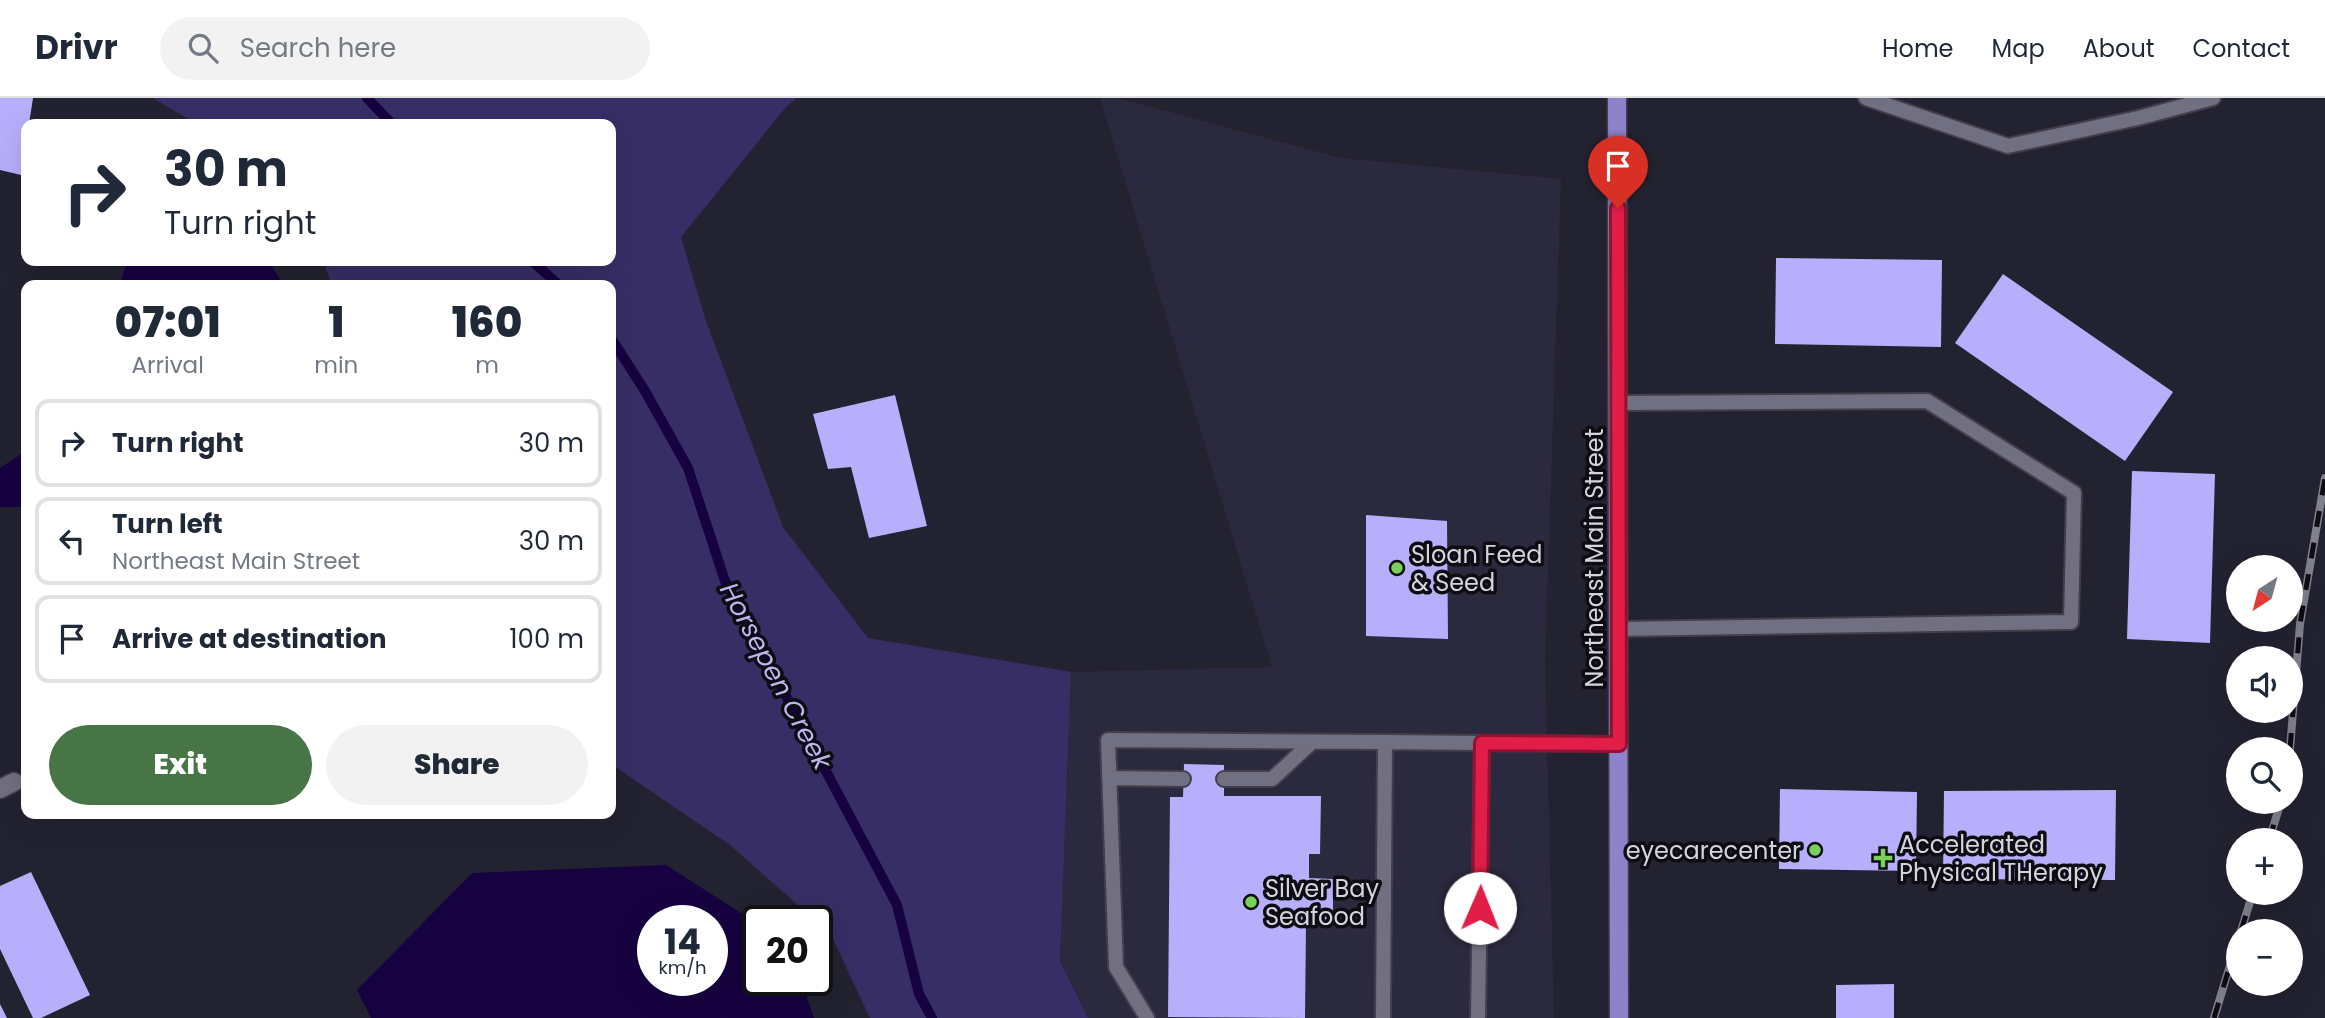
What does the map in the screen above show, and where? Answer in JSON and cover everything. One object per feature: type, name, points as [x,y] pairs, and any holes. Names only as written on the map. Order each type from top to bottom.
[{"type":"main road","name":"Northeast Main Street","points":[[1618,98],[1619,1018]]},
{"type":"lane","points":[[1866,98],[2008,146],[2138,118],[2213,98]]},
{"type":"lane","points":[[1618,403],[1927,401],[2074,494],[2071,622],[1619,629]]},
{"type":"lane","points":[[1147,1018],[1116,967],[1108,740],[1619,744]]},
{"type":"lane","points":[[1224,779],[1272,779],[1312,742]]},
{"type":"lane","points":[[1383,1018],[1385,742]]},
{"type":"lane","points":[[1478,1018],[1482,743]]},
{"type":"lane","points":[[1110,778],[1183,779]]},
{"type":"shaded area","points":[[153,98],[797,98],[786,107],[681,237],[705,318],[783,527],[868,638],[1071,672],[1060,961],[1088,1018],[870,1018],[833,939],[833,905],[798,905],[730,845],[616,767],[616,280],[330,280],[325,266],[616,266],[616,119],[188,119]]},
{"type":"shaded area","points":[[1100,98],[1118,98],[1341,158],[1561,179],[1545,660],[1554,1018],[1088,1018],[1060,961],[1071,672],[1272,667]]},
{"type":"shaded area","points":[[126,266],[271,266],[281,280],[121,280]]},
{"type":"shaded area","points":[[21,454],[21,507],[0,507],[0,468]]},
{"type":"shaded area","points":[[666,865],[742,914],[742,996],[806,996],[814,1018],[371,1018],[357,990],[472,873]]},
{"type":"building","points":[[0,98],[33,98],[30,119],[21,119],[21,175],[0,170]]},
{"type":"building","points":[[1776,258],[1942,260],[1941,347],[1775,344]]},
{"type":"building","points":[[2003,274],[2173,392],[2125,461],[1955,343]]},
{"type":"building","points":[[895,395],[927,526],[869,538],[851,467],[828,469],[813,414]]},
{"type":"building","points":[[2132,471],[2215,474],[2210,643],[2127,639]]},
{"type":"building","points":[[1366,515],[1447,521],[1448,639],[1366,636]]},
{"type":"building","name":"Silver Bay Seafood","points":[[1184,764],[1224,765],[1224,796],[1321,796],[1320,854],[1309,854],[1309,878],[1333,879],[1333,925],[1306,925],[1305,1018],[1168,1017],[1170,797],[1183,797]]},
{"type":"building","points":[[1780,789],[1917,792],[1916,871],[1779,869]]},
{"type":"building","points":[[2116,790],[2115,880],[1943,879],[1944,791]]},
{"type":"building","points":[[31,872],[90,995],[41,1018],[33,1018],[0,949],[0,886]]},
{"type":"building","points":[[1894,984],[1894,1018],[1836,1018],[1836,985]]},
{"type":"building","points":[[0,1004],[7,1018],[0,1018]]},
{"type":"waterway","name":"Horsepen Creek","points":[[367,98],[387,119]]},
{"type":"waterway","name":"Horsepen Creek","points":[[538,266],[553,280]]},
{"type":"waterway","name":"Horsepen Creek","points":[[616,346],[688,468],[725,581],[897,905],[919,994],[932,1018]]},
{"type":"railway","points":[[2291,737],[2300,624],[2325,478]]},
{"type":"railway","points":[[2273,828],[2277,814]]},
{"type":"railway","points":[[2245,919],[2249,905]]},
{"type":"railway","points":[[2214,1018],[2226,978]]},
{"type":"place","name":"Sloan Feed & Seed","points":[[1397,568]]},
{"type":"place","name":"eyecarecenter","points":[[1815,850]]},
{"type":"place","name":"Accelerated Physical THerapy","points":[[1883,858]]},
{"type":"place","name":"Silver Bay Seafood","points":[[1251,902]]},
{"type":"route","points":[[1480,908],[1482,743],[1619,744],[1618,208]]}]
